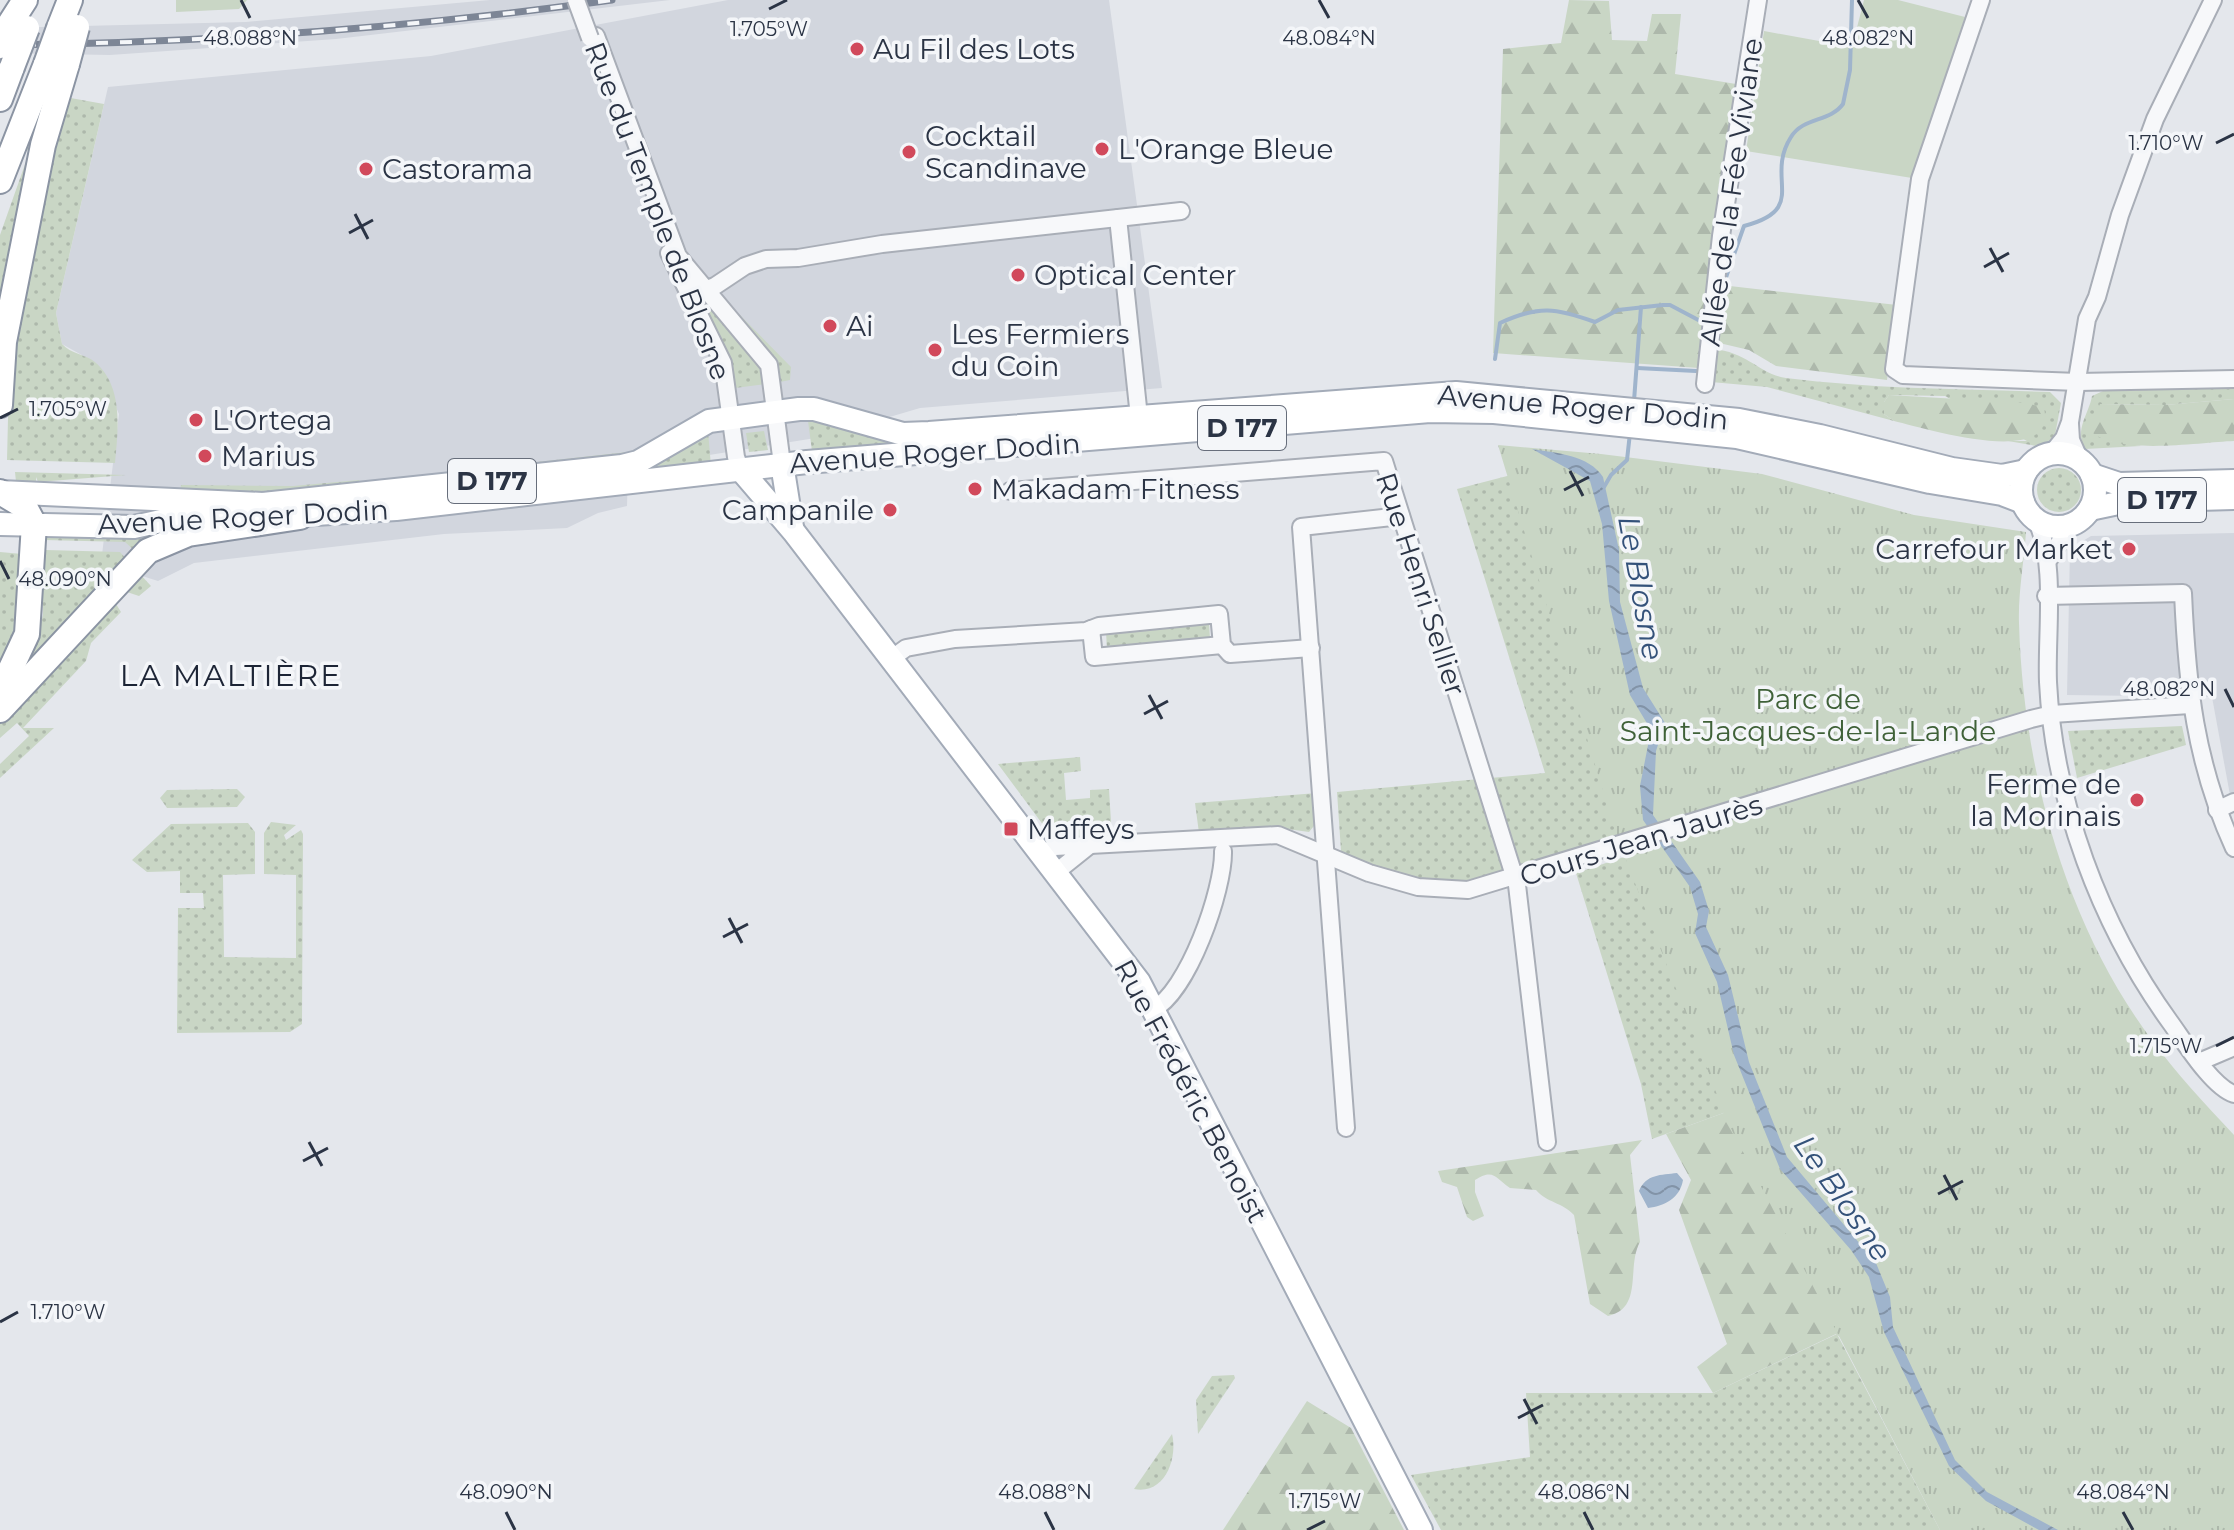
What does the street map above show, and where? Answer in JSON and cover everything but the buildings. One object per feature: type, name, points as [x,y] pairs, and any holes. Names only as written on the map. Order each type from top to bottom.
[{"type":"highway","points":[[0,99],[25,0]]},
{"type":"highway","points":[[12,42],[38,0]]},
{"type":"highway","points":[[68,28],[70,0]]},
{"type":"highway","points":[[0,181],[56,64],[68,28],[86,0]]},
{"type":"highway","points":[[0,405],[7,327],[56,64]]},
{"type":"highway","points":[[0,492],[16,499],[31,517],[27,634],[0,692]]},
{"type":"highway","points":[[0,710],[148,551],[188,534],[300,517]]},
{"type":"main road","name":"Avenue Roger Dodin","points":[[0,492],[263,504],[622,466],[638,462],[709,421],[731,416],[814,409],[903,434],[1428,393],[1681,422],[1782,427],[1952,469],[2002,476],[2026,471]]},
{"type":"main road","name":"Avenue Roger Dodin","points":[[31,517],[134,527],[197,513],[300,517],[782,464],[1172,435],[1389,413],[1565,410]]},
{"type":"main road","name":"Avenue Roger Dodin","points":[[1681,422],[1782,444],[1907,477],[2002,494],[2023,502]]},
{"type":"main road","points":[[2051,454],[2066,454],[2086,467],[2095,495],[2090,509],[2069,526],[2052,527],[2036,520],[2023,502],[2021,486],[2026,471],[2037,460],[2051,454]]},
{"type":"main road","name":"Rue Frédéric Benoist","points":[[782,464],[786,505],[794,532]]},
{"type":"main road","name":"D 177","points":[[2086,467],[2128,485],[2234,481]]},
{"type":"main road","name":"Rue Frédéric Benoist","points":[[741,470],[794,532],[1125,962],[1421,1530]]},
{"type":"main road","points":[[0,510],[31,517],[108,513],[135,497]]},
{"type":"main road","name":"D 177","points":[[2090,509],[2128,501],[2234,498]]},
{"type":"main road","name":"D 177","points":[[0,524],[31,517]]},
{"type":"street","name":"Rue du Temple de Blosne","points":[[579,0],[678,256],[708,288],[769,365],[782,464]]},
{"type":"street","name":"Allée de la Fée Viviane","points":[[1705,384],[1721,236],[1758,0]]},
{"type":"street","points":[[1981,0],[1916,199],[1893,364],[1903,375],[2078,382],[2234,379]]},
{"type":"street","points":[[2051,454],[2064,438],[2070,422],[2087,319],[2097,297],[2120,215],[2155,119],[2213,0]]},
{"type":"street","name":"Rue du Temple de Blosne","points":[[593,37],[687,296],[723,363],[736,457],[741,470]]},
{"type":"street","name":"Rue du Temple de Blosne","points":[[708,288],[745,266],[766,259],[798,258],[882,244],[1181,211]]},
{"type":"street","points":[[1118,218],[1139,417]]},
{"type":"street","points":[[687,296],[708,288]]},
{"type":"street","points":[[2070,422],[2071,440],[2086,467]]},
{"type":"street","name":"Rue Henri Sellier","points":[[1010,491],[1384,461],[1516,878],[1547,1142]]},
{"type":"street","points":[[1346,1128],[1301,527],[1401,516]]},
{"type":"street","points":[[2036,520],[2050,558]]},
{"type":"street","points":[[2069,526],[2050,558],[2046,596],[2054,741],[2067,800],[2102,901],[2146,986],[2199,1062],[2234,1094]]},
{"type":"street","points":[[2046,596],[2183,593],[2190,705],[2217,810],[2234,848]]},
{"type":"street","points":[[891,659],[906,648],[955,639],[1091,629],[1219,614],[1222,645],[1230,654],[1311,648]]},
{"type":"street","points":[[1091,629],[1094,657],[1222,645]]},
{"type":"street","name":"Cours Jean Jaurès","points":[[1041,854],[1055,847],[1278,835],[1369,873],[1418,887],[1468,890],[2052,714],[2190,705]]},
{"type":"street","points":[[2217,810],[2234,802]]},
{"type":"street","points":[[1055,873],[1090,845]]},
{"type":"street","points":[[1152,1010],[1176,990],[1221,886],[1223,851]]},
{"type":"street","points":[[2199,1062],[2234,1047]]},
{"type":"shaded area","points":[[490,0],[670,0],[336,39],[110,55],[0,53],[0,28],[246,22]]},
{"type":"shaded area","points":[[728,0],[1109,0],[1162,388],[920,408],[822,437],[628,468],[627,506],[598,513],[567,528],[444,534],[194,563],[158,581],[101,563],[119,414],[96,363],[62,344],[56,313],[108,87],[431,56]]},
{"type":"shaded area","points":[[2234,533],[2234,793],[2230,795],[2212,697],[2067,695],[2070,549],[2091,536]]},
{"type":"green space","points":[[176,0],[247,0],[239,9],[176,12]]},
{"type":"green space","points":[[1569,0],[1609,1],[1612,40],[1647,41],[1652,14],[1681,14],[1675,74],[1736,84],[1699,368],[1493,353],[1503,49],[1561,43]]},
{"type":"green space","points":[[1864,0],[1898,0],[1965,17],[1912,178],[1746,151],[1764,31],[1852,47]]},
{"type":"green space","points":[[56,67],[0,335],[0,235],[29,153],[26,148]]},
{"type":"green space","points":[[65,97],[104,104],[56,313],[62,344],[95,362],[111,384],[117,410],[115,463],[7,460],[9,377]]},
{"type":"green space","points":[[1721,285],[1897,305],[1887,380],[1776,366],[1749,350],[1715,342]]},
{"type":"green space","points":[[707,298],[763,367],[766,384],[735,388],[730,364],[700,303]]},
{"type":"green space","points":[[739,314],[791,367],[790,380],[780,382],[773,357],[738,317]]},
{"type":"green space","points":[[1713,349],[1735,354],[1786,378],[1885,386],[2050,392],[2061,403],[2055,435],[2042,447],[2008,441],[2027,441],[1945,396],[1889,395],[1884,402],[1884,414],[1894,421],[1767,387],[1711,382]]},
{"type":"green space","points":[[2114,386],[2120,391],[2230,386],[2234,388],[2234,399],[2165,405],[2100,404],[2110,441],[2141,446],[2085,449],[2081,435],[2092,396]]},
{"type":"green space","points":[[1889,395],[2027,403],[2044,408],[2043,427],[2031,437],[2011,441],[1958,436],[1894,421],[1884,414],[1884,402]]},
{"type":"green space","points":[[2234,399],[2234,441],[2136,445],[2100,438],[2089,429],[2100,404],[2165,405]]},
{"type":"green space","points":[[808,421],[820,421],[911,447],[869,445],[812,451]]},
{"type":"green space","points":[[708,431],[711,466],[638,471]]},
{"type":"green space","points":[[764,431],[768,450],[749,452],[746,433]]},
{"type":"green space","name":"Parc de Saint-Jacques-de-la-Lande","points":[[1498,445],[1762,474],[1914,515],[2026,532],[2019,623],[2022,677],[2029,732],[2054,841],[2094,944],[2121,993],[2151,1039],[2234,1135],[2234,1530],[1940,1530],[1728,1123],[1616,834]]},
{"type":"green space","points":[[627,452],[626,456],[394,486],[392,478]]},
{"type":"green space","points":[[2059,468],[2074,475],[2081,490],[2074,505],[2059,512],[2044,505],[2037,490],[2044,475]]},
{"type":"green space","points":[[15,472],[126,475],[38,482],[36,477],[36,482],[16,482]]},
{"type":"green space","points":[[1511,475],[1626,845],[1468,890],[1369,873],[1341,851],[1337,792],[1545,773],[1457,489]]},
{"type":"green space","points":[[359,480],[361,489],[308,493],[180,493],[181,485],[293,486]]},
{"type":"green space","points":[[195,519],[136,552],[125,542],[44,540],[51,533]]},
{"type":"green space","points":[[46,550],[120,552],[129,562],[29,663],[43,615],[42,556]]},
{"type":"green space","points":[[0,552],[22,554],[24,623],[0,677]]},
{"type":"green space","points":[[139,573],[151,586],[139,596],[127,592],[116,604],[121,612],[91,643],[86,661],[23,728],[54,728],[0,778],[0,764],[29,736],[17,723],[0,738],[0,724]]},
{"type":"green space","points":[[1209,623],[1210,639],[1107,649],[1106,632]]},
{"type":"green space","points":[[2182,726],[2186,745],[2077,778],[2068,731]]},
{"type":"green space","points":[[1080,757],[1081,771],[1064,773],[1066,800],[1090,798],[1090,790],[1109,789],[1112,838],[1055,841],[998,764]]},
{"type":"green space","points":[[237,789],[245,797],[237,807],[167,808],[160,798],[167,790]]},
{"type":"green space","points":[[1317,793],[1318,821],[1309,832],[1273,827],[1199,833],[1195,803]]},
{"type":"green space","points":[[271,822],[296,825],[284,835],[286,840],[301,830],[303,834],[302,1024],[290,1032],[177,1033],[178,908],[204,908],[203,893],[180,893],[180,871],[147,872],[132,860],[171,824],[248,823],[255,832],[255,874],[223,875],[224,957],[296,958],[296,875],[264,874],[264,833]]},
{"type":"green space","points":[[1630,855],[1729,1111],[1652,1139],[1641,1084],[1576,873]]},
{"type":"green space","points":[[1729,1111],[1854,1347],[1836,1334],[1713,1393],[1697,1367],[1727,1344],[1679,1210],[1691,1180],[1666,1134]]},
{"type":"green space","points":[[1642,1140],[1630,1155],[1640,1242],[1630,1296],[1619,1312],[1608,1316],[1590,1304],[1574,1215],[1565,1207],[1536,1190],[1510,1188],[1494,1176],[1486,1175],[1475,1180],[1475,1192],[1484,1216],[1473,1221],[1467,1217],[1457,1187],[1442,1182],[1438,1171]]},
{"type":"green space","points":[[1837,1334],[1940,1530],[1441,1530],[1411,1475],[1530,1457],[1526,1393],[1713,1393]]},
{"type":"green space","points":[[1234,1375],[1235,1378],[1198,1434],[1196,1400],[1212,1376]]},
{"type":"green space","points":[[1307,1401],[1351,1428],[1404,1530],[1223,1530]]},
{"type":"green space","points":[[1172,1434],[1173,1454],[1167,1473],[1154,1486],[1134,1489]]},
{"type":"water","points":[[1532,449],[1581,460],[1603,477],[1619,550],[1620,602],[1643,688],[1665,723],[1656,751],[1653,815],[1700,882],[1709,911],[1706,927],[1728,975],[1749,1062],[1787,1157],[1876,1263],[1890,1297],[1893,1327],[1955,1460],[1987,1492],[2058,1530],[2039,1530],[1986,1501],[1949,1466],[1884,1332],[1869,1277],[1851,1250],[1780,1169],[1734,1055],[1717,982],[1695,933],[1698,914],[1690,887],[1643,820],[1640,786],[1651,730],[1630,695],[1609,601],[1602,524],[1590,481]]},
{"type":"water","points":[[1677,1173],[1683,1180],[1679,1192],[1666,1203],[1648,1208],[1639,1191],[1642,1185],[1655,1176]]},
{"type":"waterway","name":"Le Blosne","points":[[1720,323],[1724,283],[1744,226],[1764,219],[1775,211],[1781,201],[1784,152],[1791,137],[1802,126],[1831,114],[1843,104],[1850,70],[1852,0]]},
{"type":"waterway","name":"Le Blosne","points":[[1495,359],[1500,323],[1537,311],[1558,311],[1595,322],[1618,310],[1670,305],[1704,323]]},
{"type":"waterway","name":"Le Blosne","points":[[1634,401],[1641,307]]},
{"type":"waterway","name":"Le Blosne","points":[[1637,368],[1696,371]]},
{"type":"waterway","name":"Le Blosne","points":[[1604,487],[1611,475],[1627,460],[1630,433]]},
{"type":"railway","points":[[0,45],[154,41],[307,32],[460,19],[612,0]]},
{"type":"place","name":"Au Fil des Lots","points":[[857,49]]},
{"type":"place","name":"L'Orange Bleue","points":[[1102,149]]},
{"type":"place","name":"Cocktail Scandinave","points":[[909,152]]},
{"type":"place","name":"Castorama","points":[[366,169]]},
{"type":"place","name":"Optical Center","points":[[1018,275]]},
{"type":"place","name":"Ai","points":[[830,326]]},
{"type":"place","name":"Les Fermiers du Coin","points":[[935,350]]},
{"type":"place","name":"L'Ortega","points":[[196,420]]},
{"type":"place","name":"Marius","points":[[205,456]]},
{"type":"place","name":"Makadam Fitness","points":[[975,489]]},
{"type":"place","name":"Campanile","points":[[890,510]]},
{"type":"place","name":"Carrefour Market","points":[[2129,549]]},
{"type":"place","name":"Ferme de la Morinais","points":[[2137,800]]},
{"type":"place","name":"Maffeys","points":[[1011,829]]},
{"type":"district","name":"LA MALTIÈRE","points":[[231,675]]}]
